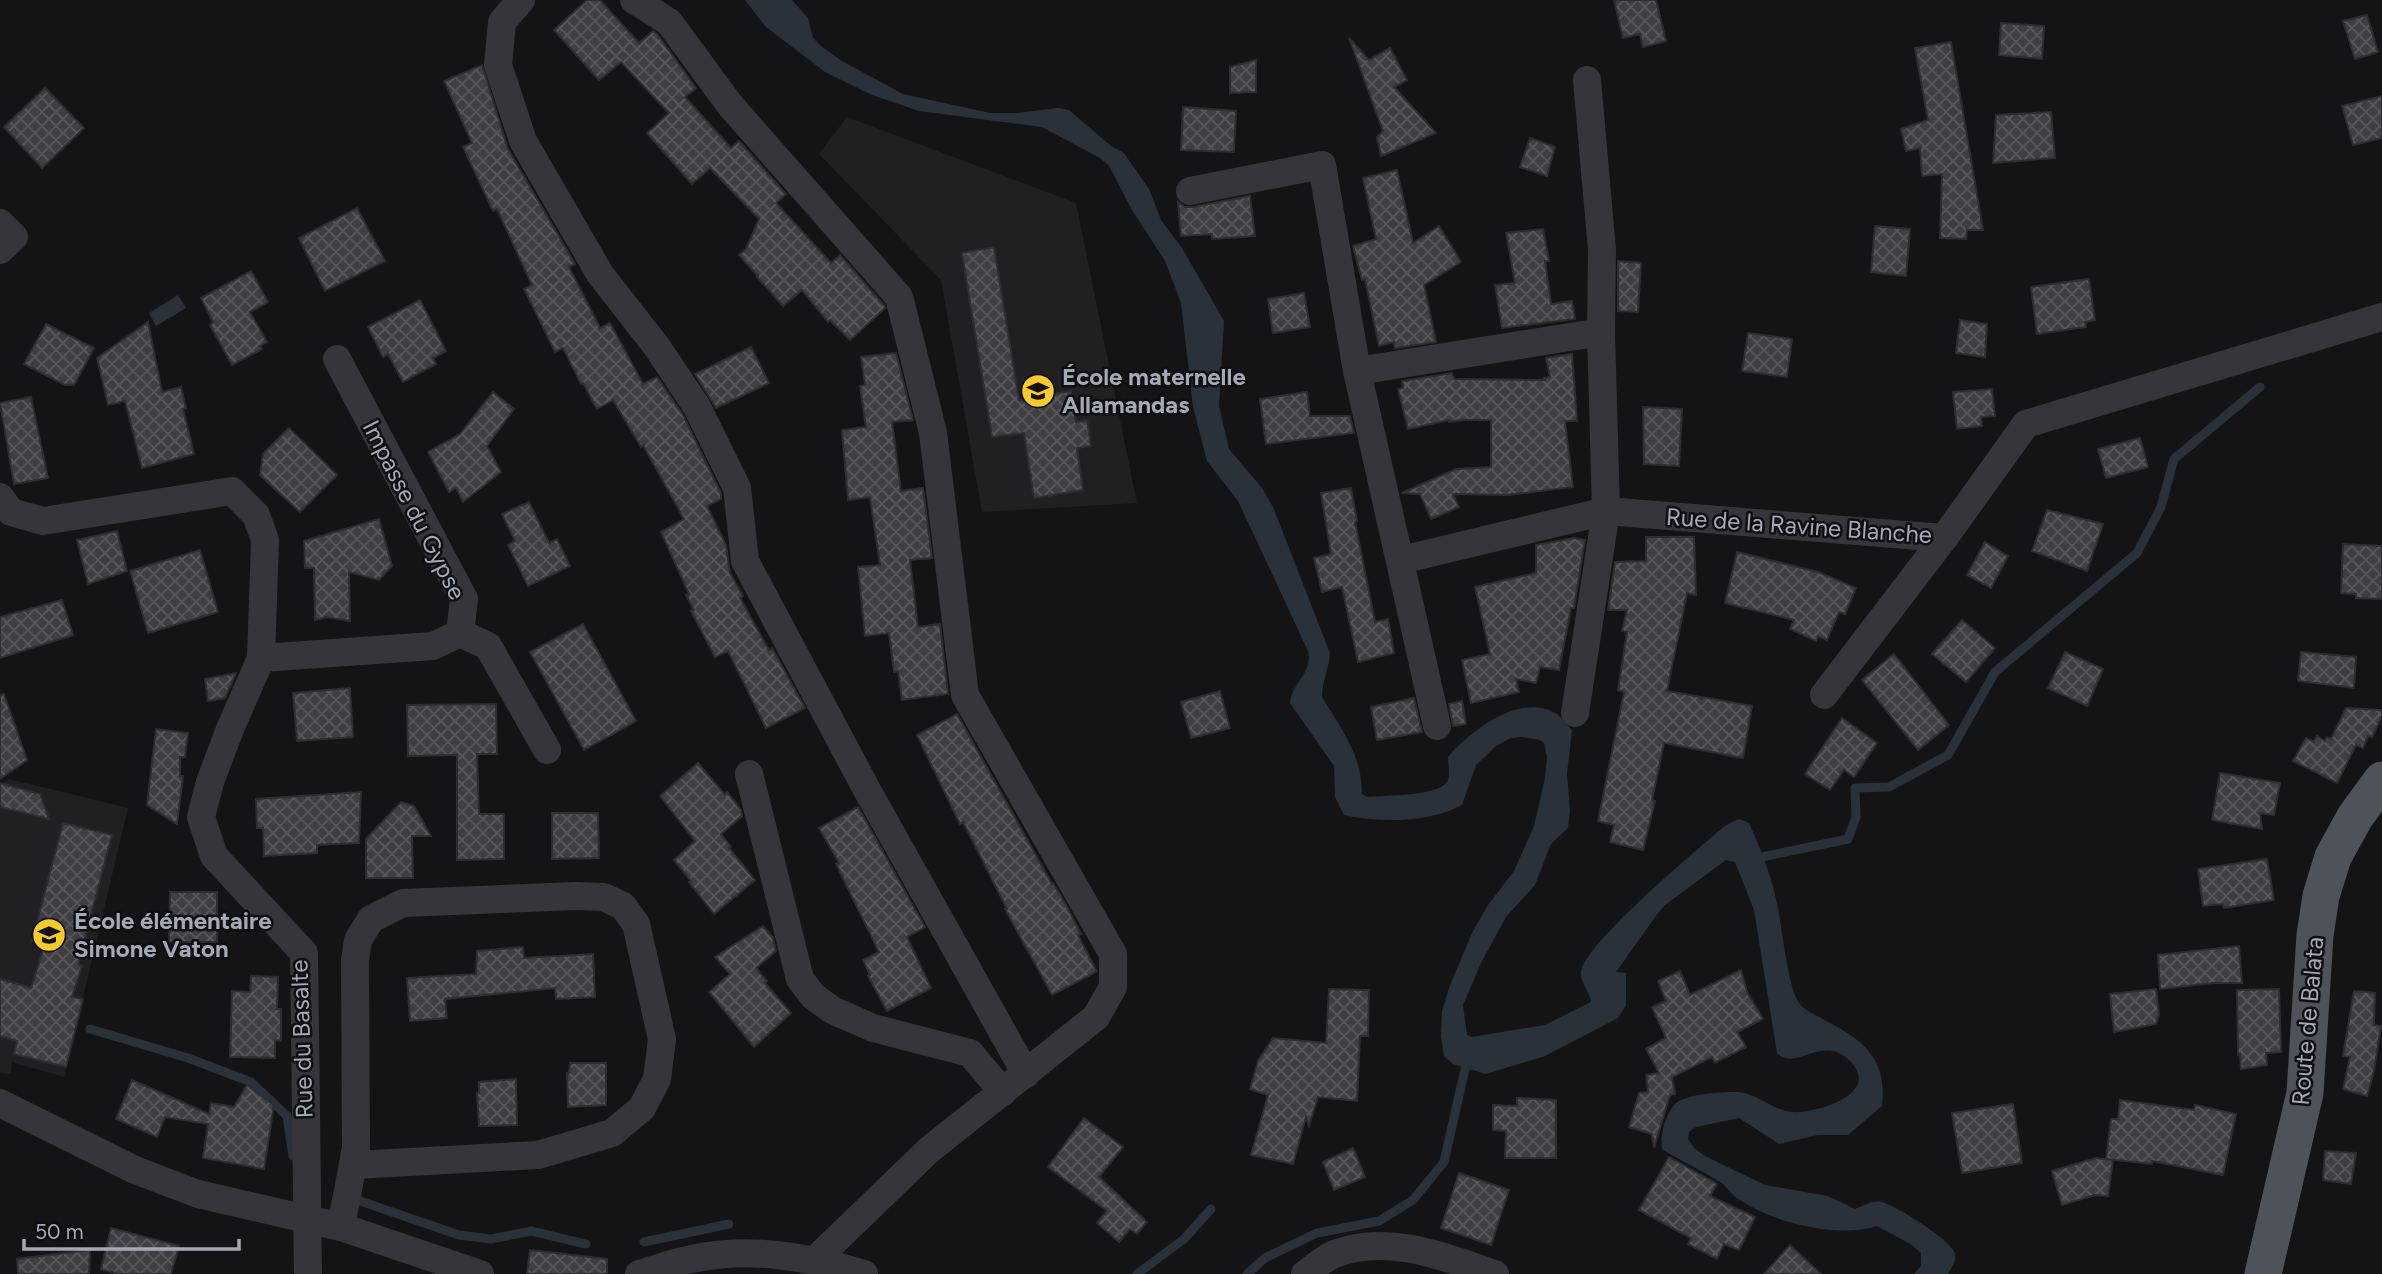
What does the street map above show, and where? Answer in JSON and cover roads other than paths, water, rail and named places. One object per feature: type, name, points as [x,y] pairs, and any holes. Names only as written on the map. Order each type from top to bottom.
[{"type":"main road","name":"Route de Balata","points":[[2263,1274],[2305,1093],[2315,936],[2321,896],[2333,857],[2354,817],[2382,780]]},
{"type":"street","points":[[521,0],[502,22],[498,65],[523,141],[600,274],[657,346],[697,407],[737,488],[745,561],[867,790],[1026,1073]]},
{"type":"street","points":[[634,0],[669,22],[730,105],[899,297],[933,433],[965,695],[1113,954],[1113,987],[1096,1017],[929,1150],[816,1259]]},
{"type":"street","points":[[1576,713],[1606,511],[1601,332],[1602,250],[1587,79]]},
{"type":"street","points":[[1190,191],[1322,166],[1357,371],[1437,726]]},
{"type":"street","points":[[0,223],[14,237],[0,250]]},
{"type":"street","name":"Rue de la Ravine Blanche","points":[[1401,559],[1606,511],[1944,538],[2026,424],[2382,317]]},
{"type":"street","points":[[1357,371],[1601,332]]},
{"type":"street","name":"Impasse du Gypse","points":[[261,658],[433,646],[460,633],[464,599],[337,359]]},
{"type":"street","name":"Rue du Basalte","points":[[0,497],[10,512],[43,521],[232,491],[256,515],[265,540],[261,658],[230,729],[201,817],[214,856],[303,953],[305,1217],[308,1274]]},
{"type":"street","points":[[1824,695],[1944,538]]},
{"type":"street","points":[[460,633],[488,646],[547,750]]},
{"type":"street","points":[[749,775],[800,979],[813,996],[832,1010],[873,1028],[970,1053],[1003,1092]]},
{"type":"street","points":[[341,1227],[355,1165],[355,961],[358,940],[371,919],[403,902],[576,896],[604,897],[623,906],[636,923],[662,1039],[657,1079],[642,1108],[612,1133],[538,1155],[355,1165]]},
{"type":"street","points":[[0,1103],[135,1170],[198,1194],[341,1227],[480,1274]]},
{"type":"street","points":[[1305,1274],[1334,1254],[1363,1246],[1390,1246],[1434,1254],[1495,1274]]},
{"type":"street","points":[[1390,1246],[1411,1274]]},
{"type":"street","points":[[639,1274],[693,1258],[755,1252],[816,1259],[864,1274]]},
{"type":"waterway","points":[[1758,868],[1762,857],[1848,839],[1856,817],[1855,788],[1889,787],[1948,755],[1995,672],[2137,553],[2161,507],[2174,459],[2260,387]]},
{"type":"waterway","points":[[90,1029],[188,1058],[251,1082],[287,1116],[293,1156]]},
{"type":"waterway","points":[[1247,1274],[1265,1258],[1317,1233],[1379,1221],[1413,1200],[1444,1162],[1465,1069],[1471,1061]]},
{"type":"waterway","points":[[360,1201],[459,1235],[491,1239],[532,1231],[586,1244]]},
{"type":"waterway","points":[[1137,1274],[1184,1239],[1211,1209]]},
{"type":"waterway","points":[[644,1242],[729,1224]]},
{"type":"place","name":"École maternelle Allamandas","points":[[1038,391]]},
{"type":"place","name":"École élémentaire Simone Vaton","points":[[49,935]]}]
